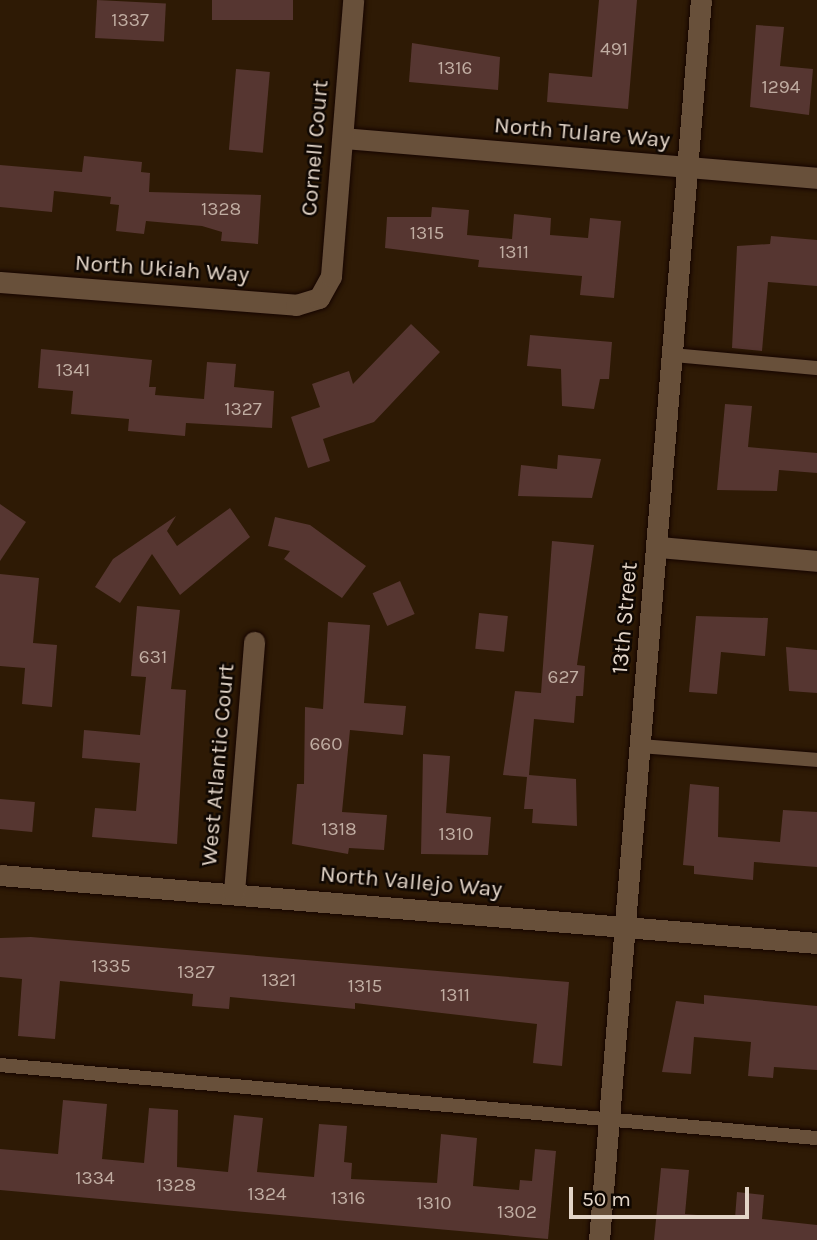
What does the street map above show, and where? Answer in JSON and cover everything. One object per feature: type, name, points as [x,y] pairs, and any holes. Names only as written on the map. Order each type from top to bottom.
[{"type":"street","name":"Cornell Court","points":[[319,298],[331,276],[353,0]]},
{"type":"street","name":"13th Street","points":[[599,1240],[611,1120],[701,0]]},
{"type":"street","name":"North Tulare Way","points":[[343,138],[817,178]]},
{"type":"street","name":"North Ukiah Way","points":[[0,282],[296,305],[319,298]]},
{"type":"street","points":[[657,547],[817,561]]},
{"type":"street","name":"West Atlantic Court","points":[[234,892],[254,642]]},
{"type":"street","name":"North Vallejo Way","points":[[0,875],[234,892],[817,943]]},
{"type":"lane","points":[[673,355],[817,368]]},
{"type":"lane","points":[[641,746],[817,760]]},
{"type":"lane","points":[[0,1065],[817,1138]]},
{"type":"building","points":[[97,0],[166,4],[164,42],[95,38]]},
{"type":"building","points":[[212,0],[293,0],[293,20],[212,20]]},
{"type":"building","points":[[599,0],[637,0],[628,109],[547,102],[549,73],[592,77]]},
{"type":"building","points":[[756,25],[784,27],[780,66],[813,69],[809,115],[750,107]]},
{"type":"building","points":[[412,43],[500,57],[498,90],[409,82]]},
{"type":"building","points":[[236,69],[270,72],[263,153],[229,150]]},
{"type":"building","points":[[84,156],[142,162],[141,172],[150,173],[149,192],[261,195],[258,244],[221,241],[222,232],[202,226],[146,221],[144,234],[116,231],[119,205],[110,204],[111,197],[54,191],[52,212],[0,207],[0,165],[82,172]]},
{"type":"building","points":[[432,207],[469,210],[467,235],[512,239],[514,214],[551,218],[550,235],[588,238],[590,218],[621,221],[614,298],[580,295],[582,276],[478,267],[479,260],[385,248],[387,217],[431,217]]},
{"type":"building","points":[[771,236],[817,240],[817,286],[768,282],[762,351],[732,348],[737,246],[770,244]]},
{"type":"building","points":[[411,324],[440,352],[374,422],[323,439],[330,461],[308,468],[291,417],[320,407],[312,384],[349,371],[353,384]]},
{"type":"building","points":[[530,335],[612,342],[609,379],[600,379],[594,409],[562,406],[561,369],[527,366]]},
{"type":"building","points":[[41,349],[152,360],[149,387],[156,387],[155,395],[204,399],[207,362],[236,364],[234,387],[274,391],[272,428],[186,423],[185,436],[128,431],[129,419],[71,414],[73,391],[38,388]]},
{"type":"building","points":[[725,404],[752,406],[748,447],[817,453],[817,473],[779,470],[777,491],[717,490]]},
{"type":"building","points":[[558,455],[601,459],[592,498],[518,496],[521,465],[557,469]]},
{"type":"building","points":[[0,504],[26,522],[0,561]]},
{"type":"building","points":[[230,508],[250,537],[180,595],[152,554],[120,603],[95,587],[113,559],[176,516],[167,531],[177,546]]},
{"type":"building","points":[[275,517],[310,525],[366,566],[342,598],[284,559],[290,551],[268,546]]},
{"type":"building","points":[[552,541],[594,545],[577,665],[585,666],[583,696],[576,696],[574,723],[534,719],[529,775],[576,779],[577,826],[532,823],[533,809],[524,809],[527,777],[503,775],[515,691],[541,693]]},
{"type":"building","points":[[0,574],[39,578],[33,643],[57,645],[52,707],[22,704],[25,668],[0,666]]},
{"type":"building","points":[[400,581],[415,614],[387,626],[373,593]]},
{"type":"building","points":[[137,606],[180,610],[171,689],[186,690],[177,844],[92,837],[95,808],[136,811],[140,763],[82,758],[84,730],[140,735],[146,677],[131,676]]},
{"type":"building","points":[[479,613],[508,616],[504,652],[475,649]]},
{"type":"building","points":[[696,616],[768,618],[765,656],[721,652],[717,694],[689,692]]},
{"type":"building","points":[[328,622],[370,625],[364,703],[406,706],[403,735],[350,730],[342,812],[387,815],[384,850],[349,848],[348,854],[292,844],[297,784],[304,784],[305,707],[323,709]]},
{"type":"building","points":[[786,647],[817,650],[817,693],[789,691]]},
{"type":"building","points":[[423,754],[450,756],[446,813],[491,817],[488,855],[421,854]]},
{"type":"building","points":[[690,784],[719,787],[718,837],[780,842],[783,810],[817,812],[817,867],[754,862],[753,880],[694,874],[694,866],[683,865]]},
{"type":"building","points":[[0,799],[35,802],[32,832],[0,829]]},
{"type":"building","points":[[31,937],[569,982],[562,1066],[533,1063],[537,1024],[355,1003],[355,1009],[230,997],[229,1009],[192,1006],[193,994],[60,981],[55,1039],[18,1036],[22,979],[0,977],[0,938]]},
{"type":"building","points":[[704,995],[817,1006],[817,1070],[774,1067],[773,1078],[748,1076],[751,1042],[694,1037],[691,1074],[662,1072],[676,1001],[704,1004]]},
{"type":"building","points":[[63,1100],[107,1104],[102,1159],[144,1163],[149,1108],[178,1110],[177,1167],[228,1172],[234,1115],[263,1118],[257,1172],[314,1177],[319,1124],[347,1126],[344,1162],[352,1163],[351,1179],[437,1183],[441,1134],[477,1138],[473,1186],[519,1190],[520,1180],[532,1181],[535,1149],[556,1151],[548,1239],[0,1190],[0,1149],[58,1154]]},
{"type":"building","points":[[661,1168],[689,1170],[685,1214],[735,1218],[737,1192],[764,1195],[762,1219],[817,1225],[817,1240],[654,1240]]}]
